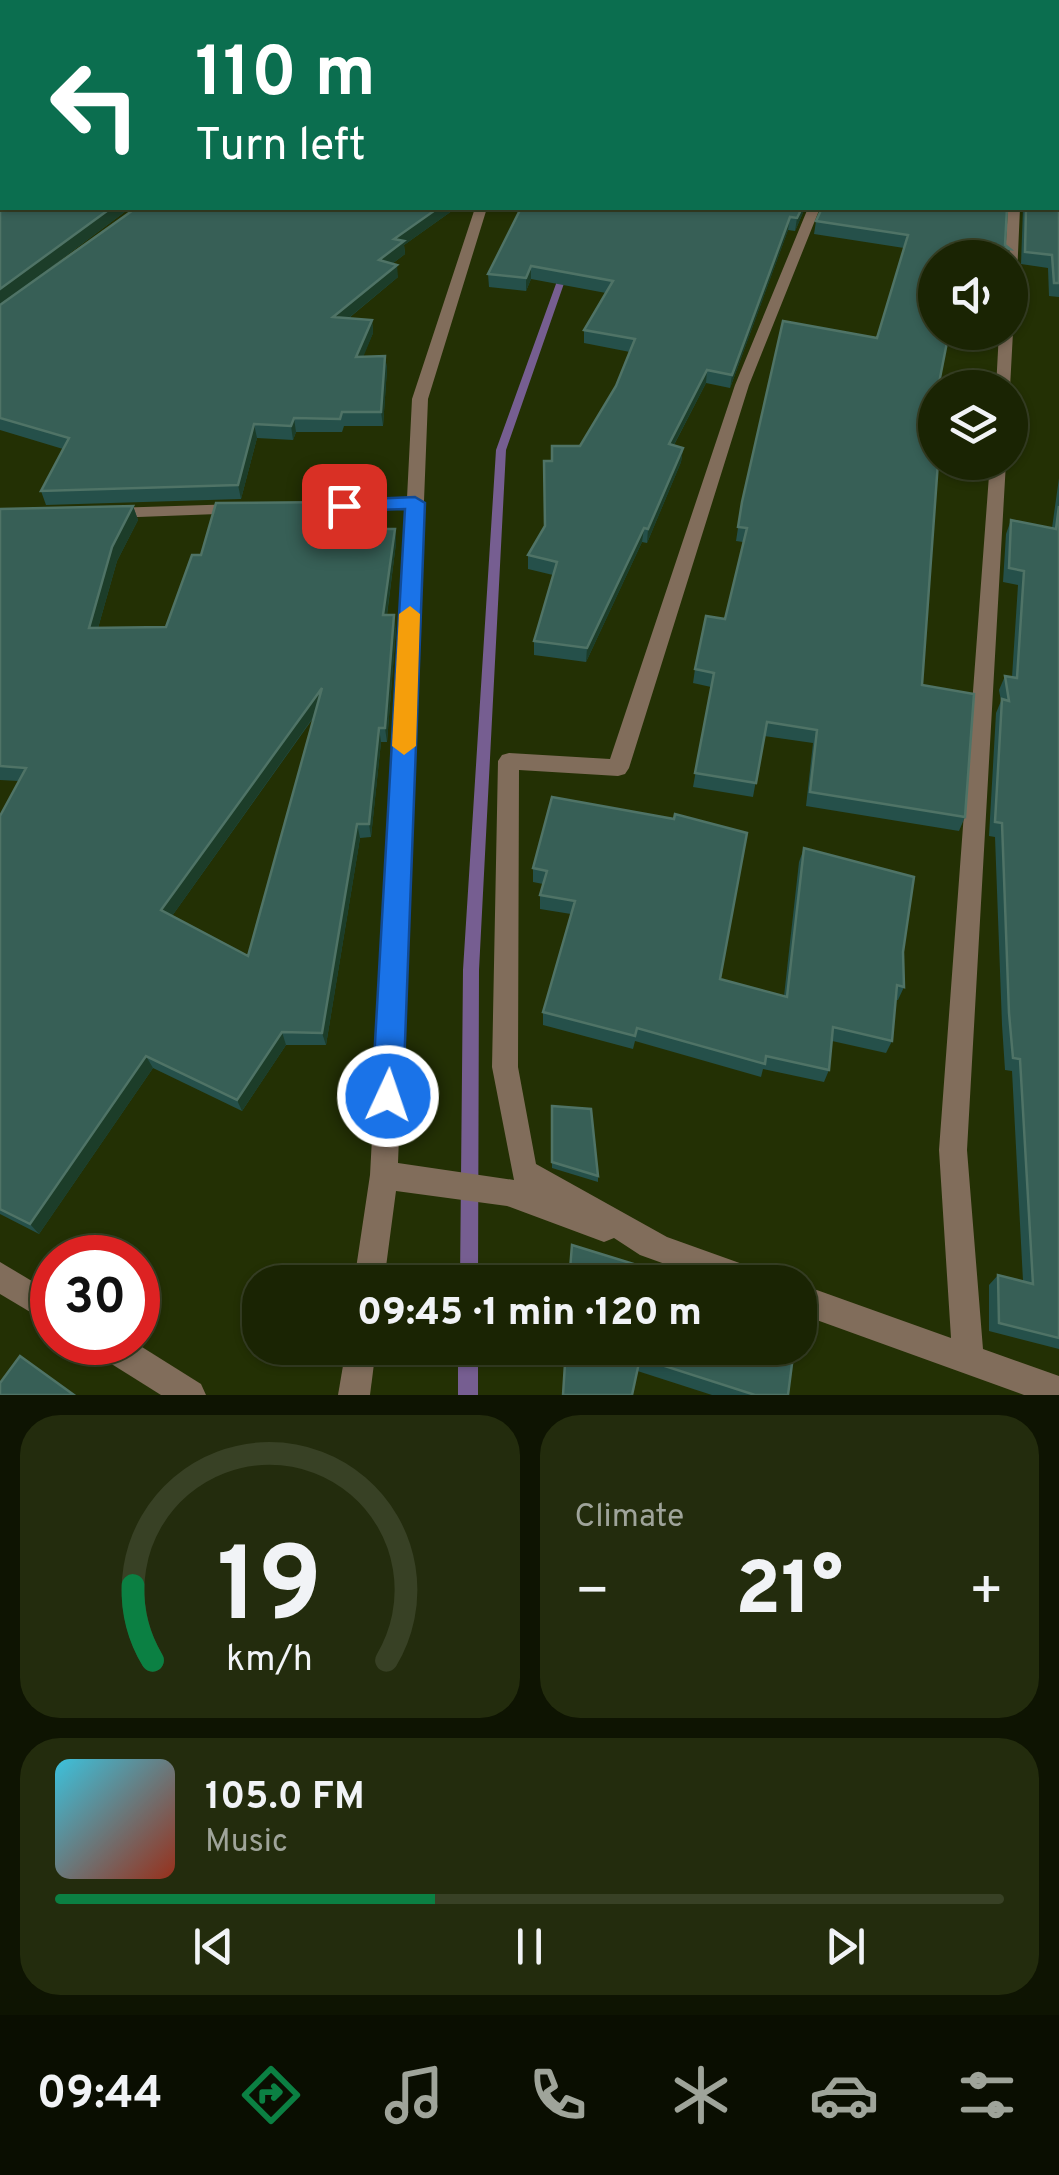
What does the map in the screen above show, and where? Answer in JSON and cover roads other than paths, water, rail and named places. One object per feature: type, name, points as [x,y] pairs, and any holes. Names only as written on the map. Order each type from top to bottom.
[{"type":"street","points":[[372,1265],[384,1175],[420,400],[480,210]]},
{"type":"street","points":[[661,1248],[524,1172],[505,1067],[509,761],[618,768],[742,385],[813,210]]},
{"type":"street","points":[[1012,240],[1014,210]]},
{"type":"street","points":[[968,1359],[954,1150],[997,480]]},
{"type":"street","points":[[300,507],[415,503]]},
{"type":"street","points":[[91,513],[261,508]]},
{"type":"street","points":[[384,1175],[507,1192],[708,1265]]},
{"type":"street","points":[[0,1278],[30,1296]]},
{"type":"street","points":[[817,1304],[1059,1392]]},
{"type":"street","points":[[142,1365],[190,1395]]},
{"type":"street","points":[[354,1395],[358,1365]]},
{"type":"waterway","points":[[469,1265],[471,970],[501,450],[564,272]]},
{"type":"waterway","points":[[468,1365],[468,1395]]}]
